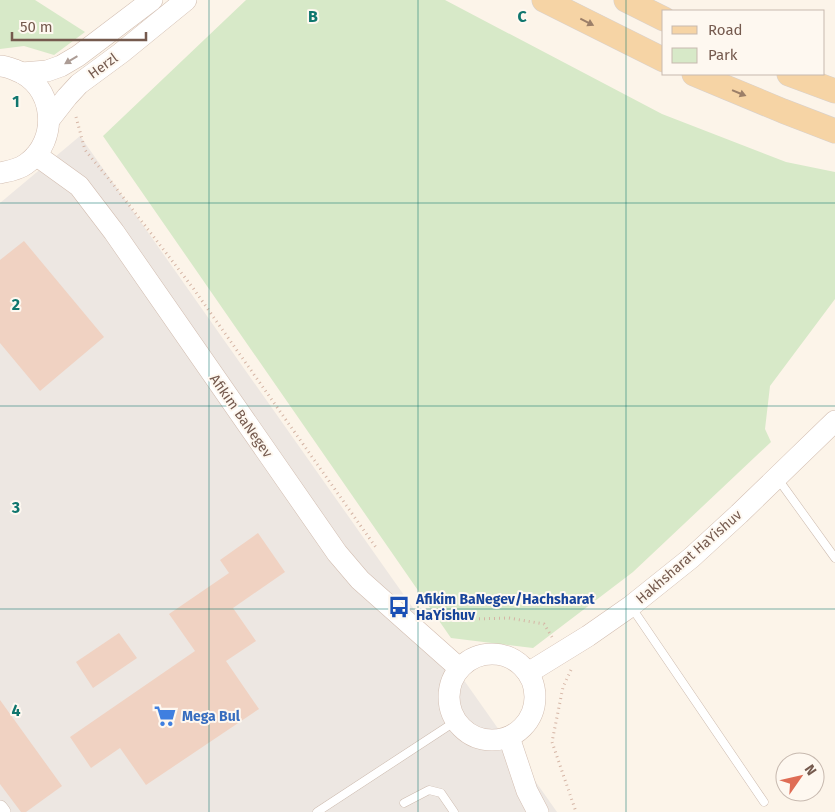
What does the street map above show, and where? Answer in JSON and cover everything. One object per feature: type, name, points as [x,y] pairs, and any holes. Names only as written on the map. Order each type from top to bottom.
[{"type":"main road","points":[[544,0],[662,59]]},
{"type":"main road","points":[[626,0],[662,18]]},
{"type":"main road","points":[[696,75],[835,131]]},
{"type":"main road","points":[[792,75],[835,91]]},
{"type":"street","name":"Herzl","points":[[50,120],[66,97],[79,84],[121,53],[186,0]]},
{"type":"street","name":"Herzl","points":[[22,73],[47,72],[61,66],[78,56],[147,2]]},
{"type":"street","points":[[0,66],[22,73],[33,81],[42,92],[48,106],[50,120],[44,144],[36,155],[25,165],[12,171],[0,173]]},
{"type":"street","name":"Afikim BaNegev","points":[[36,155],[80,186],[120,240],[337,553],[360,580],[459,668]]},
{"type":"street","name":"Hakhsharat HaYishuv","points":[[528,673],[631,606],[691,558],[835,421]]},
{"type":"street","points":[[491,654],[508,657],[516,661],[528,673],[534,688],[532,714],[522,728],[509,737],[492,741],[483,740],[467,733],[451,714],[448,697],[452,679],[459,668],[475,657],[491,654]]},
{"type":"street","points":[[509,737],[527,791],[538,812]]},
{"type":"street","points":[[0,808],[3,812]]},
{"type":"lane","points":[[777,477],[835,558]]},
{"type":"lane","points":[[631,606],[764,802]]},
{"type":"lane","points":[[317,812],[456,721]]},
{"type":"lane","points":[[404,804],[429,790],[441,793],[454,812]]},
{"type":"path","points":[[74,110],[85,150],[193,288],[377,550]]},
{"type":"path","points":[[474,619],[509,618],[544,624],[572,668],[563,687],[552,742],[576,812]]},
{"type":"shaded area","points":[[80,136],[557,812],[0,812],[0,203]]},
{"type":"green space","points":[[0,0],[35,0],[85,32],[54,55],[24,46],[0,49]]},
{"type":"green space","points":[[246,0],[445,0],[662,114],[786,162],[835,172],[835,299],[770,386],[765,429],[771,442],[633,572],[533,648],[451,638],[103,136]]},
{"type":"building","points":[[24,241],[104,337],[40,391],[0,343],[0,260]]},
{"type":"building","points":[[258,533],[285,572],[233,608],[256,641],[226,661],[259,709],[146,785],[120,748],[91,768],[70,737],[195,651],[169,614],[229,573],[220,560]]},
{"type":"building","points":[[119,633],[137,658],[93,688],[76,662]]},
{"type":"building","points":[[0,700],[62,786],[26,812],[21,812],[0,784]]},
{"type":"place","name":"Afikim BaNegev/Hachsharat HaYishuv","points":[[399,607]]},
{"type":"place","name":"Mega Bul","points":[[165,716]]}]
